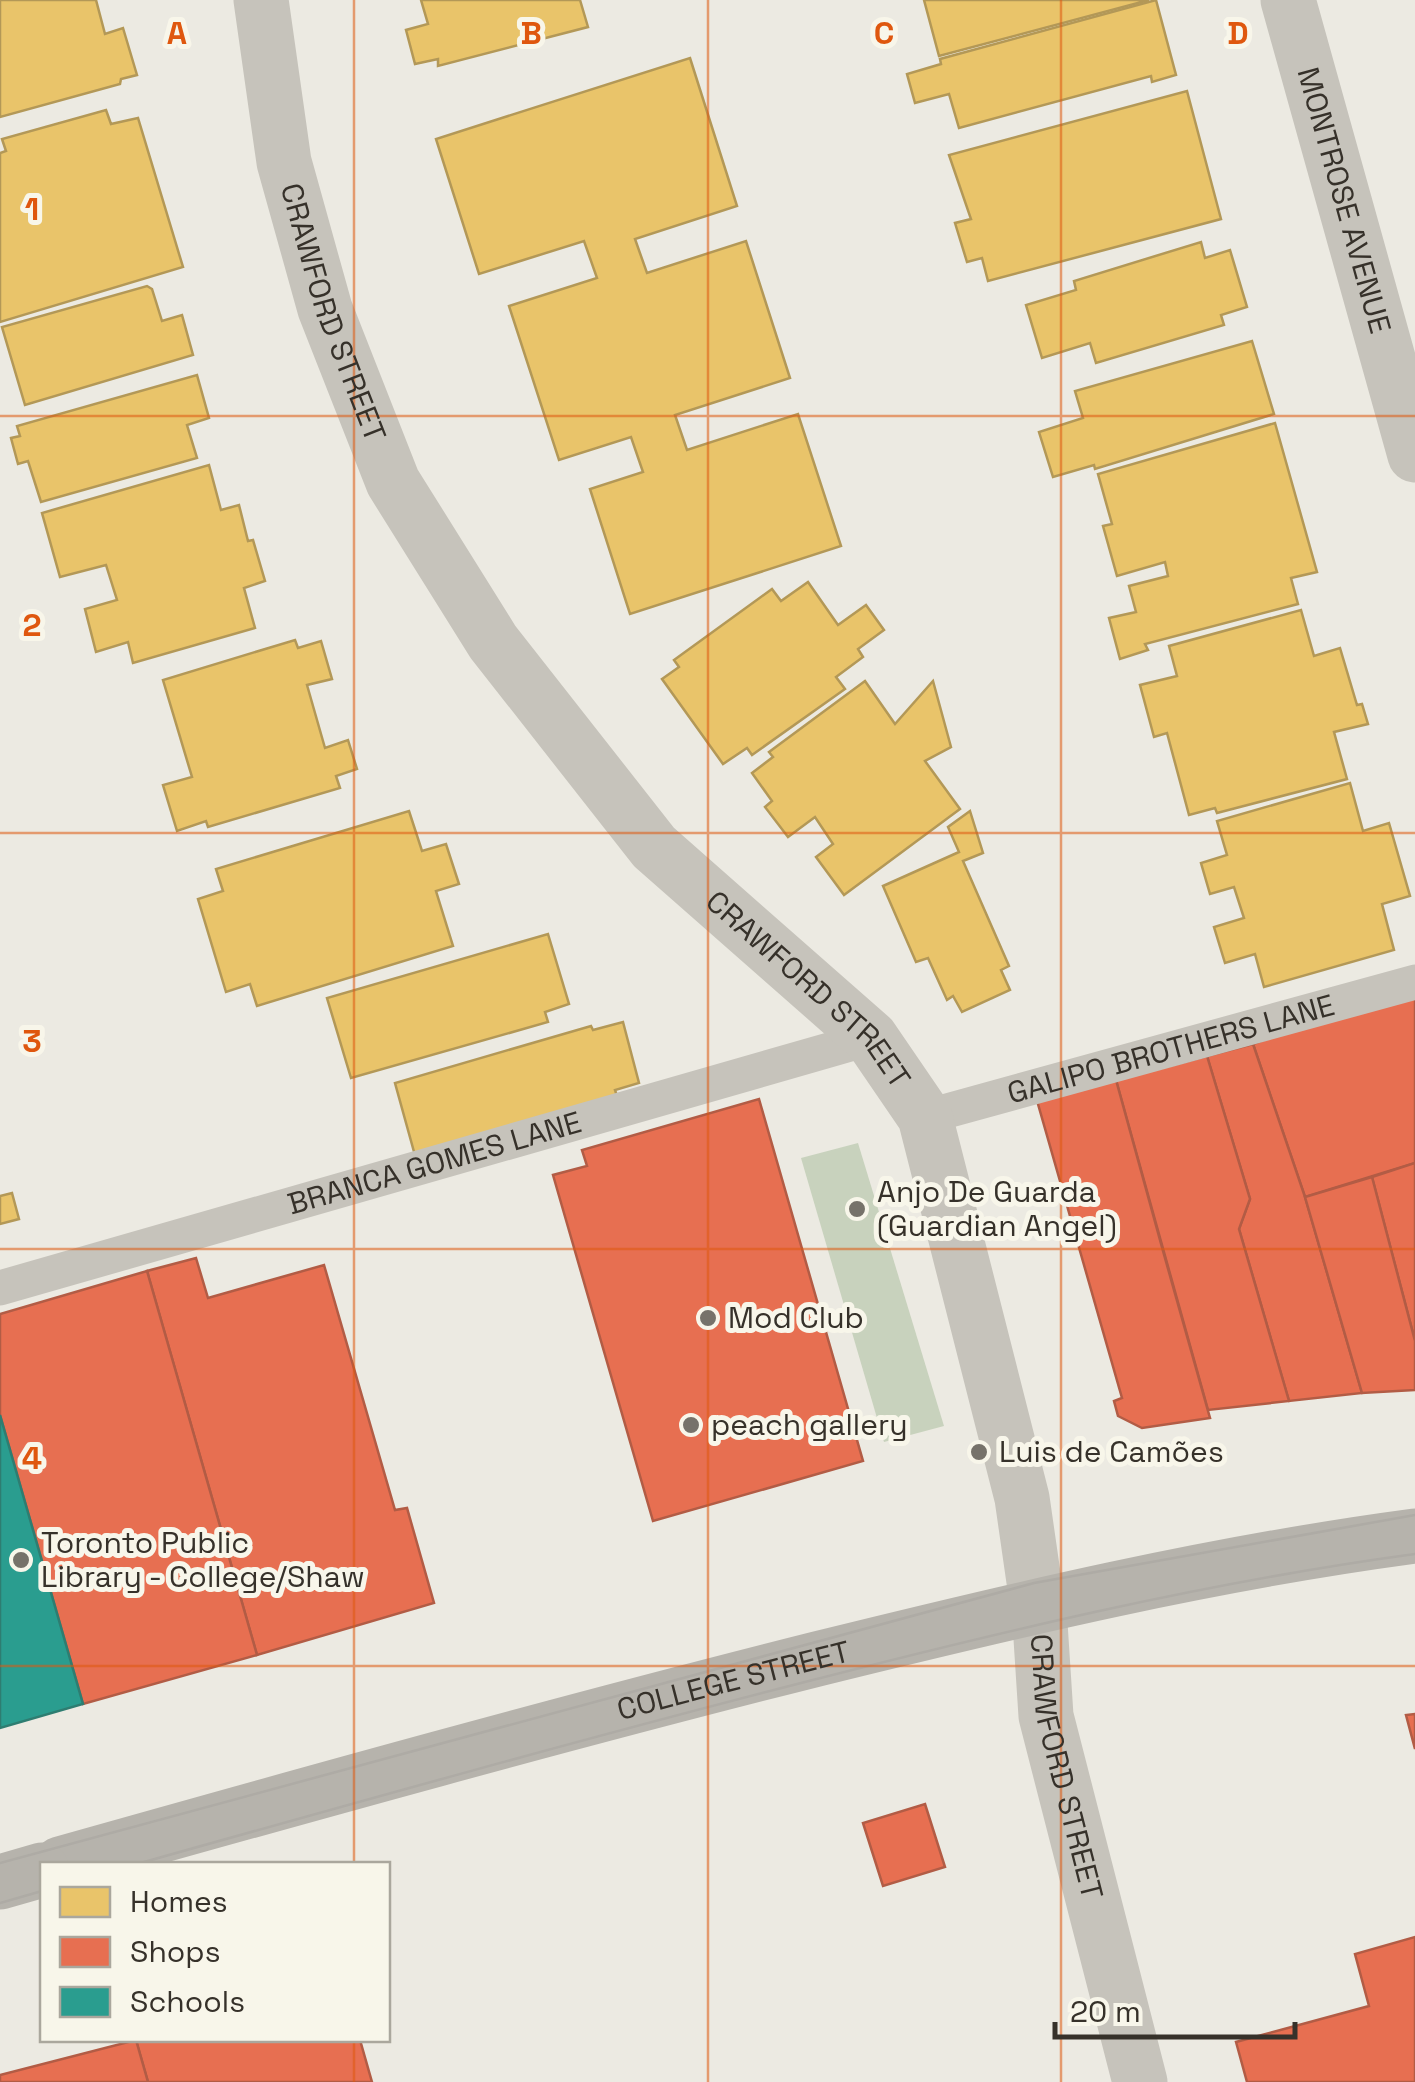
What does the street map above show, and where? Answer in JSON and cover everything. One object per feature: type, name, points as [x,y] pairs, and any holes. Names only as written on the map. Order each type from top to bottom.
[{"type":"main road","name":"COLLEGE STREET","points":[[67,1862],[558,1724],[1036,1604],[1216,1566],[1415,1536]]},
{"type":"main road","points":[[0,1882],[40,1871]]},
{"type":"street","name":"CRAWFORD STREET","points":[[262,0],[284,162],[325,309],[393,482],[493,642],[654,847],[871,1038],[925,1116],[1022,1498],[1046,1716],[1140,2082]]},
{"type":"street","name":"MONTROSE AVENUE","points":[[1288,0],[1415,455]]},
{"type":"lane","name":"GALIPO BROTHERS LANE","points":[[925,1116],[1415,982]]},
{"type":"lane","name":"BRANCA GOMES LANE","points":[[0,1288],[871,1038]]},
{"type":"green space","points":[[858,1143],[944,1426],[884,1442],[801,1158]]},
{"type":"building: Homes","points":[[0,0],[96,0],[105,34],[123,28],[137,75],[121,79],[120,84],[0,117]]},
{"type":"building: Homes","points":[[421,0],[580,0],[588,27],[438,66],[438,59],[415,64],[406,30],[428,24]]},
{"type":"building: Homes","points":[[924,0],[1149,0],[939,56]]},
{"type":"building: Homes","points":[[1156,0],[1176,75],[1152,82],[1151,76],[959,128],[949,94],[915,103],[907,74],[941,64],[940,59]]},
{"type":"building: Homes","points":[[690,58],[737,206],[635,239],[647,273],[746,241],[790,378],[675,415],[687,450],[798,414],[841,546],[630,614],[590,489],[643,472],[631,437],[559,460],[509,306],[597,278],[584,241],[479,274],[436,139]]},
{"type":"building: Homes","points":[[1187,91],[1221,219],[988,281],[982,258],[967,262],[955,223],[971,219],[949,155]]},
{"type":"building: Homes","points":[[106,110],[111,124],[138,118],[183,267],[0,322],[0,153],[6,151],[2,139]]},
{"type":"building: Homes","points":[[1201,242],[1205,258],[1230,250],[1247,307],[1221,315],[1224,325],[1096,363],[1090,343],[1042,358],[1026,305],[1076,290],[1074,281]]},
{"type":"building: Homes","points":[[147,286],[152,289],[162,321],[182,315],[193,355],[25,405],[2,327]]},
{"type":"building: Homes","points":[[1252,341],[1274,414],[1095,469],[1094,465],[1053,477],[1039,432],[1083,418],[1075,391]]},
{"type":"building: Homes","points":[[197,375],[209,418],[187,425],[197,458],[41,502],[28,461],[18,464],[11,438],[20,436],[17,426]]},
{"type":"building: Homes","points":[[1275,423],[1317,572],[1291,578],[1298,604],[1145,644],[1148,650],[1120,659],[1109,618],[1136,612],[1129,586],[1168,576],[1165,562],[1117,576],[1103,526],[1112,524],[1098,474]]},
{"type":"building: Homes","points":[[209,465],[221,510],[239,505],[248,541],[253,540],[265,581],[244,588],[255,628],[133,663],[128,642],[96,652],[85,609],[117,600],[106,565],[60,577],[42,513]]},
{"type":"building: Homes","points":[[808,582],[838,625],[866,605],[884,630],[858,649],[863,657],[836,677],[845,689],[752,755],[747,748],[723,764],[662,679],[679,667],[674,660],[772,589],[781,601]]},
{"type":"building: Homes","points":[[1301,610],[1314,656],[1340,648],[1357,705],[1362,704],[1368,724],[1334,732],[1347,779],[1217,813],[1215,808],[1189,815],[1167,733],[1154,737],[1140,685],[1177,676],[1169,646]]},
{"type":"building: Homes","points":[[295,640],[298,648],[321,641],[332,679],[307,685],[325,748],[348,740],[357,769],[336,776],[340,788],[208,827],[206,821],[177,831],[163,785],[192,777],[163,680]]},
{"type":"building: Homes","points":[[865,681],[895,724],[933,681],[951,747],[925,761],[960,809],[844,895],[816,857],[833,844],[815,817],[788,837],[765,807],[772,801],[752,773],[773,757],[769,752]]},
{"type":"building: Homes","points":[[1350,783],[1363,831],[1389,823],[1410,896],[1382,904],[1394,950],[1264,987],[1255,954],[1225,963],[1214,927],[1244,918],[1234,887],[1210,894],[1201,863],[1227,855],[1217,821]]},
{"type":"building: Homes","points":[[409,811],[422,851],[446,844],[459,884],[436,891],[453,946],[257,1006],[250,984],[226,992],[198,899],[223,891],[216,869]]},
{"type":"building: Homes","points":[[970,811],[983,853],[963,861],[1009,966],[1001,970],[1010,990],[962,1012],[953,996],[947,1000],[928,958],[916,962],[883,886],[959,852],[948,827]]},
{"type":"building: Homes","points":[[548,934],[569,1004],[545,1012],[548,1022],[351,1078],[327,998]]},
{"type":"building: Homes","points":[[623,1022],[639,1083],[615,1090],[619,1102],[416,1159],[395,1083],[591,1026],[593,1030]]},
{"type":"building: Homes","points":[[12,1193],[19,1219],[0,1224],[0,1196]]},
{"type":"building: Shops","points":[[1415,983],[1415,1163],[1305,1197],[1253,1044]]},
{"type":"building: Shops","points":[[1253,1044],[1305,1197],[1362,1393],[1289,1401],[1239,1229],[1250,1199],[1207,1056]]},
{"type":"building: Shops","points":[[1207,1056],[1250,1199],[1239,1229],[1289,1401],[1208,1410],[1116,1080]]},
{"type":"building: Shops","points":[[1116,1080],[1210,1418],[1142,1428],[1118,1416],[1114,1401],[1122,1398],[1034,1090]]},
{"type":"building: Shops","name":"Mod Club","points":[[759,1099],[863,1461],[653,1521],[553,1175],[587,1166],[582,1150]]},
{"type":"building: Shops","points":[[1415,1163],[1415,1341],[1372,1177]]},
{"type":"building: Shops","points":[[1372,1177],[1415,1341],[1415,1390],[1362,1393],[1305,1197]]},
{"type":"building: Shops","points":[[196,1258],[208,1298],[324,1265],[395,1510],[407,1508],[434,1603],[257,1655],[147,1271]]},
{"type":"building: Shops","points":[[147,1271],[257,1655],[83,1704],[0,1415],[0,1314]]},
{"type":"building: Shops","points":[[1415,1714],[1415,1749],[1406,1715]]},
{"type":"building: Shops","points":[[925,1804],[945,1867],[883,1886],[863,1823]]},
{"type":"building: Shops","points":[[1415,1937],[1415,2082],[1247,2082],[1236,2042],[1369,2006],[1355,1954]]},
{"type":"building: Shops","points":[[137,2042],[361,2042],[372,2082],[148,2082]]},
{"type":"building: Shops","points":[[137,2042],[148,2082],[0,2082],[0,2075]]},
{"type":"building: Schools","name":"Toronto Public Library - College/Shaw","points":[[0,1415],[83,1704],[0,1728]]},
{"type":"tram line","points":[[0,1863],[1034,1583],[1415,1515]]},
{"type":"tram line","points":[[144,1862],[635,1727],[953,1645],[1183,1593],[1415,1554]]},
{"type":"tram line","points":[[0,1903],[40,1892]]},
{"type":"place","name":"Anjo De Guarda (Guardian Angel)","points":[[857,1209]]},
{"type":"place","name":"Mod Club","points":[[708,1318]]},
{"type":"place","name":"peach gallery","points":[[691,1425]]},
{"type":"place","name":"Luis de Camões","points":[[979,1452]]},
{"type":"place","name":"Toronto Public Library - College/Shaw","points":[[21,1560]]}]
